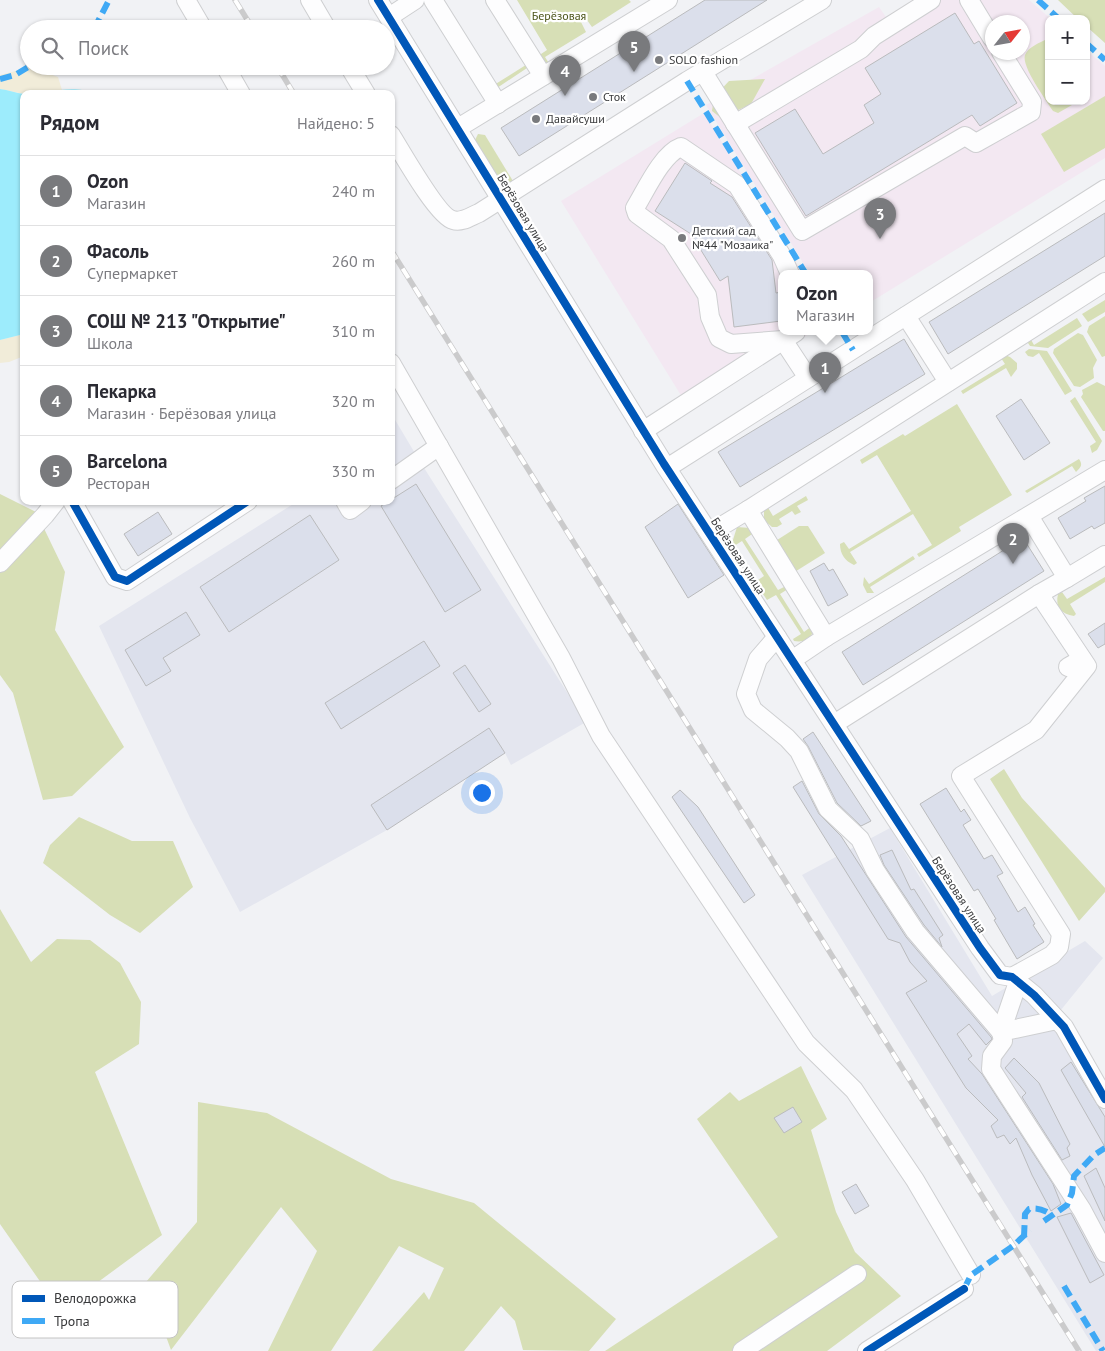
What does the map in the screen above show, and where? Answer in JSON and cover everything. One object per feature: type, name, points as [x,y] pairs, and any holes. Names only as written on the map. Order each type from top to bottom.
[{"type":"street","points":[[186,0],[198,20]]},
{"type":"street","points":[[310,0],[322,20]]},
{"type":"street","name":"Берёзовая улица","points":[[378,0],[391,20]]},
{"type":"street","points":[[389,17],[415,0]]},
{"type":"street","points":[[433,0],[498,104]]},
{"type":"street","points":[[496,0],[543,76]]},
{"type":"street","points":[[458,128],[668,0]]},
{"type":"street","points":[[395,142],[416,176],[442,212],[452,220],[462,220],[479,213],[703,72],[822,0]]},
{"type":"street","points":[[735,124],[860,50],[874,36],[931,0]]},
{"type":"street","points":[[969,0],[985,26]]},
{"type":"street","name":"Берёзовая улица","points":[[395,27],[667,468],[980,948],[1000,975],[1015,980],[1034,994],[1064,1027],[1105,1099]]},
{"type":"street","points":[[703,72],[802,231],[965,136],[976,143],[1032,112],[1032,102],[1006,60]]},
{"type":"street","points":[[230,75],[239,90]]},
{"type":"street","points":[[354,75],[364,90]]},
{"type":"street","points":[[788,270],[782,256],[737,184],[681,147],[666,157],[635,208],[637,214],[672,239],[708,295],[710,317],[719,338],[731,344],[789,336]]},
{"type":"street","points":[[667,468],[1105,189]]},
{"type":"street","points":[[710,533],[1105,282]]},
{"type":"street","points":[[906,316],[948,382]]},
{"type":"street","points":[[789,336],[808,378]]},
{"type":"street","points":[[644,431],[789,336]]},
{"type":"street","points":[[395,370],[561,658],[602,736],[806,1043],[854,1090],[915,1180],[968,1282],[875,1349]]},
{"type":"street","points":[[395,477],[439,446]]},
{"type":"street","points":[[792,660],[1105,470]]},
{"type":"street","points":[[0,563],[53,505]]},
{"type":"street","points":[[74,505],[115,577],[127,581],[242,505]]},
{"type":"street","points":[[347,505],[350,510],[357,505]]},
{"type":"street","points":[[748,510],[826,638]]},
{"type":"street","points":[[1029,516],[1067,578]]},
{"type":"street","points":[[834,724],[1039,594],[1105,555]]},
{"type":"street","points":[[1039,594],[1075,663],[1087,666],[1036,730],[961,776],[1061,934],[1059,947],[1052,955],[1015,980],[1001,1032],[1003,1041],[992,1056],[991,1068],[1082,1210],[1105,1253]]},
{"type":"street","points":[[777,637],[758,659],[746,694],[753,710],[788,738],[799,752],[828,808],[860,839],[875,870],[915,931],[1001,1032]]},
{"type":"street","points":[[1001,1032],[1057,1020]]},
{"type":"street","points":[[742,1351],[857,1274]]},
{"type":"shaded area","points":[[913,0],[1029,0],[1046,15],[1045,105],[1090,105],[1090,53],[1105,66],[1105,158],[873,301],[873,270],[808,270],[706,105],[879,7],[886,17]]},
{"type":"shaded area","name":"Детский сад №44 \"Мозаика\"","points":[[704,113],[801,270],[778,270],[778,335],[807,335],[690,410],[561,201]]},
{"type":"shaded area","points":[[395,420],[586,722],[511,765],[505,753],[387,830],[240,912],[190,818],[99,626],[292,505],[395,505]]},
{"type":"shaded area","points":[[890,828],[992,996],[1085,941],[1103,958],[1052,1021],[1105,1111],[1105,1351],[1096,1351],[802,875]]},
{"type":"green space","name":"Берёзовая","points":[[517,0],[629,0],[631,2],[592,27],[587,20],[581,22],[586,32],[545,57],[550,65],[546,66],[538,56],[547,50]]},
{"type":"green space","points":[[1058,0],[1105,0],[1105,43],[1090,30],[1090,15],[1074,15]]},
{"type":"green space","points":[[1045,40],[1045,99],[1030,75],[1025,60],[1030,60],[1030,49]]},
{"type":"green space","points":[[529,63],[533,76],[527,68],[497,88],[494,85]]},
{"type":"green space","points":[[765,79],[751,104],[721,118],[712,111],[714,97],[729,81]]},
{"type":"green space","points":[[1105,96],[1105,148],[1064,172],[1041,134]]},
{"type":"green space","points":[[1049,105],[1072,105],[1058,113],[1053,111]]},
{"type":"green space","points":[[478,134],[485,135],[516,186],[498,188],[474,142]]},
{"type":"green space","points":[[1105,300],[1105,312],[1088,322],[1082,314]]},
{"type":"green space","points":[[1105,316],[1105,356],[1102,357],[1087,332],[1089,326]]},
{"type":"green space","points":[[1077,318],[1082,326],[1048,348],[1030,346],[1026,340],[1030,338],[1034,345]]},
{"type":"green space","points":[[1078,333],[1083,335],[1097,360],[1093,368],[1094,378],[1080,387],[1074,386],[1053,353],[1054,349]]},
{"type":"green space","points":[[1029,349],[1047,351],[1072,391],[1065,395],[1039,353],[1033,357],[1028,356],[1025,352]]},
{"type":"green space","points":[[1005,355],[1017,363],[1017,369],[1011,377],[1006,368],[963,394],[961,391],[1005,364],[1001,358]]},
{"type":"green space","points":[[1097,382],[1105,386],[1105,431],[1103,431],[1081,397],[1083,394],[1082,390]]},
{"type":"green space","points":[[1075,397],[1102,441],[1097,450],[1092,453],[1090,446],[1096,442],[1070,401]]},
{"type":"green space","points":[[957,404],[1012,495],[959,527],[961,531],[919,557],[917,554],[932,545],[913,514],[850,552],[857,563],[854,565],[842,554],[840,544],[844,542],[849,549],[911,511],[877,455],[862,464],[860,460],[903,434],[905,436]]},
{"type":"green space","points":[[1079,459],[1081,466],[1076,472],[1072,466],[1027,493],[1025,491]]},
{"type":"green space","points":[[0,494],[36,512],[65,572],[55,630],[124,747],[72,796],[43,800],[13,693],[0,675]]},
{"type":"green space","points":[[806,496],[808,500],[797,506],[801,512],[795,515],[792,511],[779,519],[782,524],[777,527],[772,527],[764,520],[764,509],[767,506],[773,516]]},
{"type":"green space","points":[[799,526],[808,526],[825,553],[793,573],[774,542]]},
{"type":"green space","points":[[737,527],[750,528],[755,532],[745,539],[778,590],[786,586],[788,589],[780,594],[804,632],[812,626],[812,634],[808,639],[794,641],[793,639],[801,634],[776,595],[767,600],[755,582],[764,576],[742,541],[734,546],[732,543]]},
{"type":"green space","points":[[913,556],[915,559],[870,587],[874,593],[867,593],[863,585],[864,577],[869,584]]},
{"type":"green space","points":[[1105,577],[1105,582],[1070,604],[1076,614],[1074,616],[1062,612],[1057,603],[1058,594],[1062,592],[1067,599]]},
{"type":"green space","points":[[1004,769],[1022,798],[1105,888],[1105,892],[1079,921],[990,779]]},
{"type":"green space","points":[[79,817],[132,841],[173,841],[193,887],[140,933],[110,915],[43,863],[50,845]]},
{"type":"green space","points":[[0,909],[31,962],[57,939],[90,940],[120,963],[141,1002],[139,1044],[95,1072],[162,1235],[99,1281],[40,1281],[0,1224]]},
{"type":"green space","points":[[801,1066],[827,1119],[811,1130],[836,1212],[855,1252],[901,1296],[827,1351],[605,1351],[778,1237],[697,1119],[730,1092],[739,1101]]},
{"type":"green space","points":[[198,1102],[267,1113],[391,1179],[474,1203],[616,1319],[589,1351],[523,1350],[515,1321],[501,1306],[464,1351],[372,1351],[424,1292],[429,1300],[444,1268],[399,1246],[331,1351],[268,1351],[317,1251],[281,1207],[171,1350],[167,1338],[178,1338],[178,1281],[147,1281],[197,1222]]},
{"type":"sand","points":[[20,70],[20,75],[53,75],[58,77],[62,90],[20,90],[20,93],[0,89],[0,75]]},
{"type":"sand","points":[[20,335],[20,358],[0,363],[0,340]]},
{"type":"water","points":[[0,89],[20,93],[20,335],[0,340]]},
{"type":"building","points":[[705,0],[767,0],[519,156],[501,128]]},
{"type":"building","points":[[955,13],[974,44],[979,41],[985,51],[985,60],[991,60],[1017,103],[980,126],[972,115],[806,216],[755,133],[795,109],[823,154],[874,123],[864,105],[881,94],[865,68]]},
{"type":"building","points":[[685,163],[712,181],[710,183],[732,197],[772,260],[776,293],[778,293],[778,321],[734,327],[728,276],[720,281],[691,234],[655,211]]},
{"type":"building","points":[[1105,213],[1105,256],[948,354],[929,322]]},
{"type":"building","points":[[904,339],[925,374],[740,487],[718,452]]},
{"type":"building","points":[[1021,399],[1050,443],[1024,460],[996,416]]},
{"type":"building","points":[[416,484],[481,590],[445,612],[381,506],[395,505],[395,497]]},
{"type":"building","points":[[1105,486],[1105,523],[1094,529],[1092,526],[1070,539],[1058,518],[1086,501],[1084,498]]},
{"type":"building","points":[[678,504],[724,575],[688,598],[645,527]]},
{"type":"building","points":[[158,512],[172,534],[138,556],[124,534]]},
{"type":"building","points":[[310,515],[339,560],[229,632],[200,587]]},
{"type":"building","points":[[1023,538],[1044,571],[863,685],[842,652]]},
{"type":"building","points":[[824,563],[829,571],[833,569],[848,595],[828,606],[810,571]]},
{"type":"building","points":[[186,612],[200,635],[163,658],[171,671],[146,686],[125,650]]},
{"type":"building","points":[[1105,623],[1105,644],[1098,648],[1088,634]]},
{"type":"building","points":[[424,641],[440,666],[341,729],[325,703]]},
{"type":"building","points":[[465,665],[491,704],[479,712],[453,673]]},
{"type":"building","points":[[489,728],[505,753],[387,830],[371,805]]},
{"type":"building","points":[[813,732],[871,821],[861,826],[837,803],[803,739]]},
{"type":"building","points":[[802,781],[819,814],[841,836],[906,937],[991,1037],[992,1039],[986,1045],[969,1024],[957,1034],[972,1056],[968,1059],[982,1074],[1053,1184],[1061,1204],[1051,1211],[1032,1175],[1016,1138],[1010,1144],[1004,1135],[997,1138],[991,1126],[998,1120],[966,1088],[906,993],[927,981],[910,962],[900,943],[888,939],[793,787]]},
{"type":"building","points":[[946,788],[961,812],[964,809],[971,820],[963,825],[984,859],[992,855],[1003,873],[997,876],[1018,912],[1025,907],[1035,924],[1033,925],[1044,942],[1017,959],[978,889],[974,891],[920,804]]},
{"type":"building","points":[[680,790],[698,807],[755,895],[744,903],[672,797]]},
{"type":"building","points":[[892,850],[911,890],[914,889],[943,935],[939,938],[942,947],[924,925],[884,865],[880,855]]},
{"type":"building","points":[[1014,1058],[1039,1083],[1070,1144],[1067,1148],[1070,1156],[1062,1160],[1022,1097],[1026,1093],[1005,1068]]},
{"type":"building","points":[[1071,1062],[1105,1117],[1105,1147],[1061,1070]]},
{"type":"building","points":[[793,1107],[802,1122],[784,1133],[774,1118]]},
{"type":"building","points":[[1096,1168],[1105,1188],[1105,1221],[1084,1176]]},
{"type":"building","points":[[856,1184],[869,1206],[855,1214],[842,1192]]},
{"type":"building","points":[[1071,1213],[1104,1275],[1090,1283],[1057,1217]]},
{"type":"railway","points":[[235,0],[247,20]]},
{"type":"railway","points":[[282,75],[292,90]]},
{"type":"railway","points":[[395,256],[1079,1351]]},
{"type":"marked path","points":[[99,20],[109,0]]},
{"type":"marked path","points":[[1038,0],[1055,15]]},
{"type":"marked path","points":[[1090,47],[1105,60]]},
{"type":"marked path","points":[[0,79],[20,72]]},
{"type":"marked path","points":[[687,81],[804,270]]},
{"type":"marked path","points":[[844,335],[853,350]]},
{"type":"marked path","points":[[1044,1221],[1067,1205],[1072,1193],[1074,1176],[1094,1155],[1105,1148]]},
{"type":"marked path","points":[[1024,1237],[1025,1214],[1029,1209],[1041,1209],[1052,1215]]},
{"type":"marked path","points":[[964,1289],[971,1275],[1013,1246],[1030,1230]]},
{"type":"marked path","points":[[1064,1286],[1103,1351]]},
{"type":"cycle path","points":[[378,0],[390,20]]},
{"type":"cycle path","points":[[395,28],[664,464],[980,948],[1000,975],[1012,977],[1034,995],[1064,1027],[1105,1099]]},
{"type":"cycle path","points":[[74,505],[115,577],[127,581],[242,505]]},
{"type":"cycle path","points":[[867,1351],[964,1289]]},
{"type":"place","name":"SOLO fashion","points":[[659,60]]},
{"type":"place","name":"Barcelona","points":[[634,72]]},
{"type":"place","name":"Пекарка","points":[[565,96]]},
{"type":"place","name":"Сток","points":[[593,97]]},
{"type":"place","name":"Давайсуши","points":[[536,119]]},
{"type":"place","name":"Детский сад №44 \"Мозаика\"","points":[[682,238]]},
{"type":"place","name":"СОШ № 213 \"Открытие\"","points":[[880,239]]},
{"type":"place","name":"Ozon","points":[[825,393]]},
{"type":"place","name":"Фасоль","points":[[1013,564]]}]
